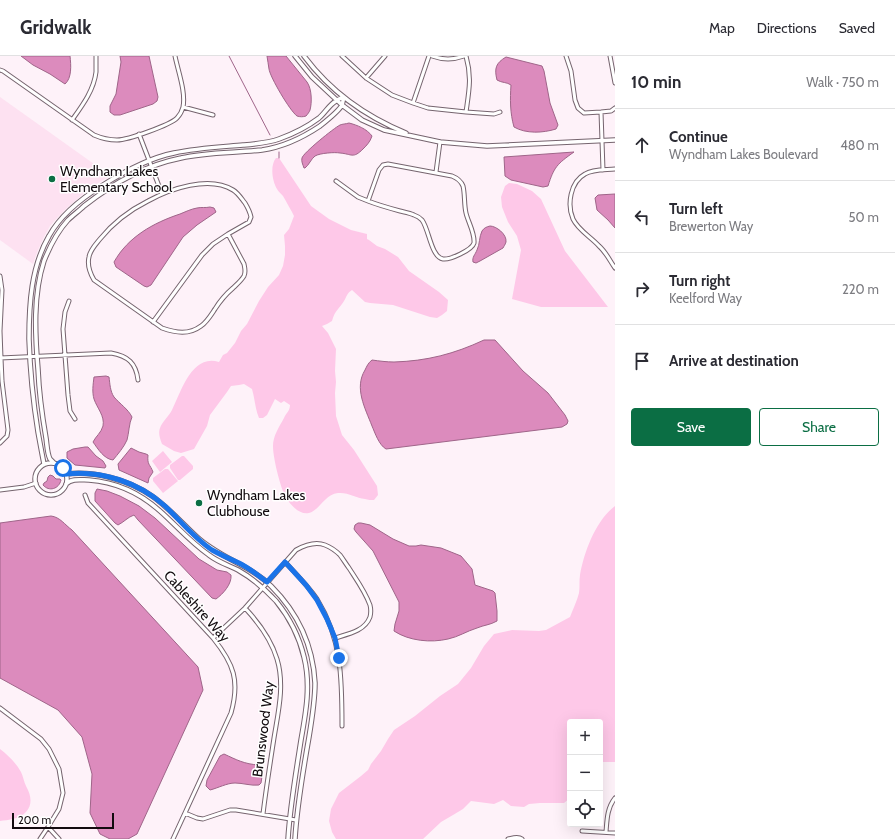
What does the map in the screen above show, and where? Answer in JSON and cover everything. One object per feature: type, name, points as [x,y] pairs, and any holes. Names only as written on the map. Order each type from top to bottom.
[{"type":"street","points":[[72,120],[93,85],[96,72],[96,56]]},
{"type":"street","points":[[0,70],[94,135],[104,139],[116,140],[126,139],[171,122],[180,114],[184,99],[175,56]]},
{"type":"street","points":[[295,56],[312,78],[342,105],[362,120],[384,130],[440,142],[487,146],[615,140]]},
{"type":"street","points":[[304,56],[328,83],[344,97],[388,126],[416,137]]},
{"type":"street","points":[[342,56],[366,78],[392,96],[428,108],[494,114],[500,112]]},
{"type":"street","points":[[366,78],[385,56]]},
{"type":"street","points":[[413,103],[430,56],[449,59],[465,56],[470,68],[466,112]]},
{"type":"street","points":[[566,56],[571,71],[575,100],[578,108],[584,113],[611,111],[615,108]]},
{"type":"street","points":[[610,56],[615,83]]},
{"type":"street","points":[[44,464],[34,406],[30,356],[29,313],[30,298],[36,269],[45,242],[55,226],[64,215],[92,192],[125,171],[174,153],[199,149],[255,144],[279,139],[301,130],[320,117],[336,100],[344,97]]},
{"type":"street","points":[[66,484],[66,474],[62,468],[51,461],[50,457],[45,432],[37,356],[36,316],[38,292],[44,263],[56,236],[68,220],[96,197],[152,166],[192,156],[262,150],[301,138],[324,123],[342,105],[344,97]]},
{"type":"street","points":[[183,107],[213,115]]},
{"type":"street","points":[[601,112],[603,170]]},
{"type":"street","points":[[139,134],[162,194]]},
{"type":"street","points":[[436,172],[440,142]]},
{"type":"street","points":[[336,181],[358,197],[368,201],[380,205],[414,215],[420,219],[425,225],[435,252],[439,258],[450,258],[470,249],[474,243],[466,214],[463,187],[461,182],[452,176],[393,164],[383,165],[368,201]]},
{"type":"street","points":[[615,169],[593,171],[584,174],[578,179],[570,198],[574,219],[580,228],[606,254],[615,268]]},
{"type":"street","points":[[153,322],[202,255],[213,244],[228,234],[248,222],[252,217],[250,212],[240,196],[233,190],[208,183],[188,186],[148,200],[120,219],[104,234],[91,250],[88,257],[90,273],[94,280],[153,322],[162,328],[183,333],[201,326],[222,299],[240,282],[244,275],[246,269],[228,234]]},
{"type":"street","points":[[92,192],[96,197]]},
{"type":"street","points":[[45,242],[51,245]]},
{"type":"street","points":[[0,276],[2,290],[0,358],[8,433],[5,439],[0,443]]},
{"type":"street","points":[[69,301],[65,312],[65,355],[70,411],[75,419]]},
{"type":"street","points":[[0,358],[111,353],[119,354],[129,359],[135,365],[138,380]]},
{"type":"street","points":[[54,463],[44,464],[36,473],[36,483],[41,491],[47,494],[56,494],[72,480],[78,480],[96,481],[110,484],[136,494],[157,508],[198,548],[246,575],[263,588],[281,607],[294,628],[299,641],[306,667],[308,684],[307,704],[289,818],[288,839]]},
{"type":"street","points":[[66,474],[88,474],[111,477],[140,488],[151,495],[162,503],[212,550],[249,569],[267,582],[286,603],[300,625],[306,639],[313,667],[315,684],[314,708],[296,820],[295,839]]},
{"type":"street","points":[[0,490],[24,487],[36,483]]},
{"type":"street","name":"Cableshire Way","points":[[85,495],[88,503],[213,638],[227,657],[233,671],[235,697],[231,713],[173,839]]},
{"type":"street","points":[[157,508],[162,503]]},
{"type":"street","points":[[213,638],[245,608],[296,550],[305,545],[314,543],[324,544],[340,555],[370,604],[370,616],[366,624],[354,632],[335,638]]},
{"type":"street","points":[[285,562],[306,585],[317,600],[335,638],[342,684],[342,726]]},
{"type":"street","name":"Brunswood Way","points":[[245,608],[260,625],[269,640],[278,660],[281,678],[281,694],[262,814]]},
{"type":"street","points":[[0,708],[41,739],[49,749],[59,769],[63,793],[58,809],[40,839]]},
{"type":"street","points":[[606,832],[609,809],[615,798]]},
{"type":"street","points":[[185,813],[203,819],[230,810],[236,810],[296,820]]},
{"type":"street","points":[[48,827],[59,839]]},
{"type":"street","points":[[582,831],[615,833]]},
{"type":"street","points":[[508,839],[522,839]]},
{"type":"shaded area","points":[[21,56],[70,56],[71,67],[69,78],[65,84]]},
{"type":"shaded area","points":[[120,56],[149,56],[158,97],[157,101],[153,104],[120,115],[114,115],[110,112],[110,106],[116,94],[121,62]]},
{"type":"shaded area","points":[[267,56],[286,56],[307,82],[311,92],[311,107],[306,116],[297,116],[285,101],[270,73]]},
{"type":"shaded area","points":[[506,57],[542,66],[550,103],[558,125],[556,129],[535,132],[524,131],[514,127],[510,96],[511,85],[497,80],[496,76],[498,64]]},
{"type":"shaded area","name":"Wyndham Lakes Elementary School","points":[[0,97],[110,176],[90,188],[68,207],[50,226],[33,264],[0,240]]},
{"type":"shaded area","points":[[349,123],[362,128],[372,136],[360,152],[354,155],[324,153],[317,155],[304,168],[302,158],[308,151],[337,127]]},
{"type":"shaded area","points":[[574,152],[557,166],[552,174],[548,186],[543,187],[511,180],[505,176],[504,157]]},
{"type":"shaded area","points":[[276,158],[279,158],[311,206],[329,219],[351,230],[367,234],[367,239],[398,257],[409,271],[448,300],[447,311],[437,318],[393,305],[365,302],[352,290],[348,293],[332,321],[322,326],[328,333],[336,349],[336,416],[342,435],[354,450],[377,486],[378,495],[374,500],[372,500],[345,493],[333,494],[316,509],[309,513],[297,510],[287,499],[276,469],[273,451],[274,439],[278,428],[290,407],[290,405],[284,401],[281,403],[275,399],[267,415],[263,418],[259,418],[252,389],[244,384],[231,386],[210,415],[207,426],[194,449],[181,453],[174,451],[162,444],[159,434],[161,426],[172,410],[189,376],[195,368],[202,363],[210,361],[219,362],[223,355],[227,353],[247,324],[268,287],[279,275],[283,266],[285,255],[284,235],[289,229],[294,216],[283,196],[275,186],[272,169]]},
{"type":"shaded area","points":[[509,183],[517,184],[532,191],[541,199],[565,251],[608,307],[541,307],[512,299],[521,250],[517,236],[508,222],[502,207],[501,197],[505,186]]},
{"type":"shaded area","points":[[615,194],[615,228],[597,210],[595,198],[598,195]]},
{"type":"shaded area","points":[[210,207],[214,208],[216,212],[183,237],[151,285],[147,287],[144,286],[116,267],[114,262],[120,253],[126,245],[142,232],[160,222],[190,210]]},
{"type":"shaded area","points":[[490,226],[503,233],[506,242],[503,248],[476,263],[473,262],[473,257],[478,248],[482,231]]},
{"type":"shaded area","points":[[484,340],[495,340],[523,371],[548,393],[565,415],[568,421],[567,424],[562,427],[386,449],[381,445],[364,405],[360,384],[370,362],[372,360],[394,362],[418,360],[440,356]]},
{"type":"shaded area","points":[[94,377],[109,377],[111,390],[114,397],[132,417],[127,440],[123,448],[113,460],[104,456],[93,442],[103,426],[102,415],[93,396]]},
{"type":"shaded area","points":[[88,447],[103,461],[106,466],[105,468],[75,465],[67,458],[67,452],[73,449]]},
{"type":"shaded area","points":[[131,448],[148,455],[148,463],[153,472],[148,483],[119,470],[118,464]]},
{"type":"shaded area","points":[[163,451],[172,462],[160,472],[152,461]]},
{"type":"shaded area","points":[[184,456],[193,466],[193,469],[178,480],[170,468],[170,465]]},
{"type":"shaded area","points":[[165,469],[168,469],[178,481],[163,493],[153,481],[153,478]]},
{"type":"shaded area","points":[[50,475],[61,480],[58,486],[51,489],[43,485]]},
{"type":"shaded area","points":[[97,489],[120,496],[139,506],[155,518],[199,559],[217,570],[227,572],[231,575],[229,585],[224,592],[216,599],[212,598],[134,515],[118,525],[115,523],[95,501],[95,493]]},
{"type":"shaded area","points":[[615,506],[615,762],[603,762],[603,719],[567,719],[567,800],[564,803],[529,804],[524,807],[511,806],[503,800],[494,804],[471,801],[463,809],[441,822],[423,839],[336,839],[329,821],[331,809],[339,793],[368,770],[394,730],[458,684],[471,668],[484,646],[494,634],[512,630],[546,630],[570,617],[579,593],[580,575],[584,556],[592,537],[602,519]]},
{"type":"shaded area","points":[[51,516],[60,520],[72,530],[198,667],[203,690],[137,834],[128,839],[110,839],[100,834],[90,813],[92,774],[82,737],[58,710],[0,678],[0,523]]},
{"type":"shaded area","points":[[358,523],[370,525],[393,539],[409,546],[421,545],[441,548],[461,556],[472,569],[475,585],[495,593],[497,621],[455,637],[434,641],[413,639],[394,631],[399,611],[399,602],[373,551],[354,529],[355,525]]},
{"type":"shaded area","points":[[0,749],[12,759],[22,774],[29,793],[30,806],[21,816],[14,819],[0,821]]},
{"type":"shaded area","points":[[224,754],[245,763],[259,765],[263,770],[261,783],[256,785],[232,783],[210,790],[206,786],[207,780],[220,756]]},
{"type":"waterway","points":[[229,56],[270,135]]},
{"type":"waterway","points":[[279,152],[279,158]]},
{"type":"place","name":"Wyndham Lakes Elementary School","points":[[52,179]]},
{"type":"place","name":"Wyndham Lakes Clubhouse","points":[[199,503]]},
{"type":"route","points":[[63,468],[66,474],[78,473],[111,477],[140,488],[162,503],[212,550],[240,563],[267,582],[285,562],[306,585],[317,600],[335,638],[339,658]]}]
